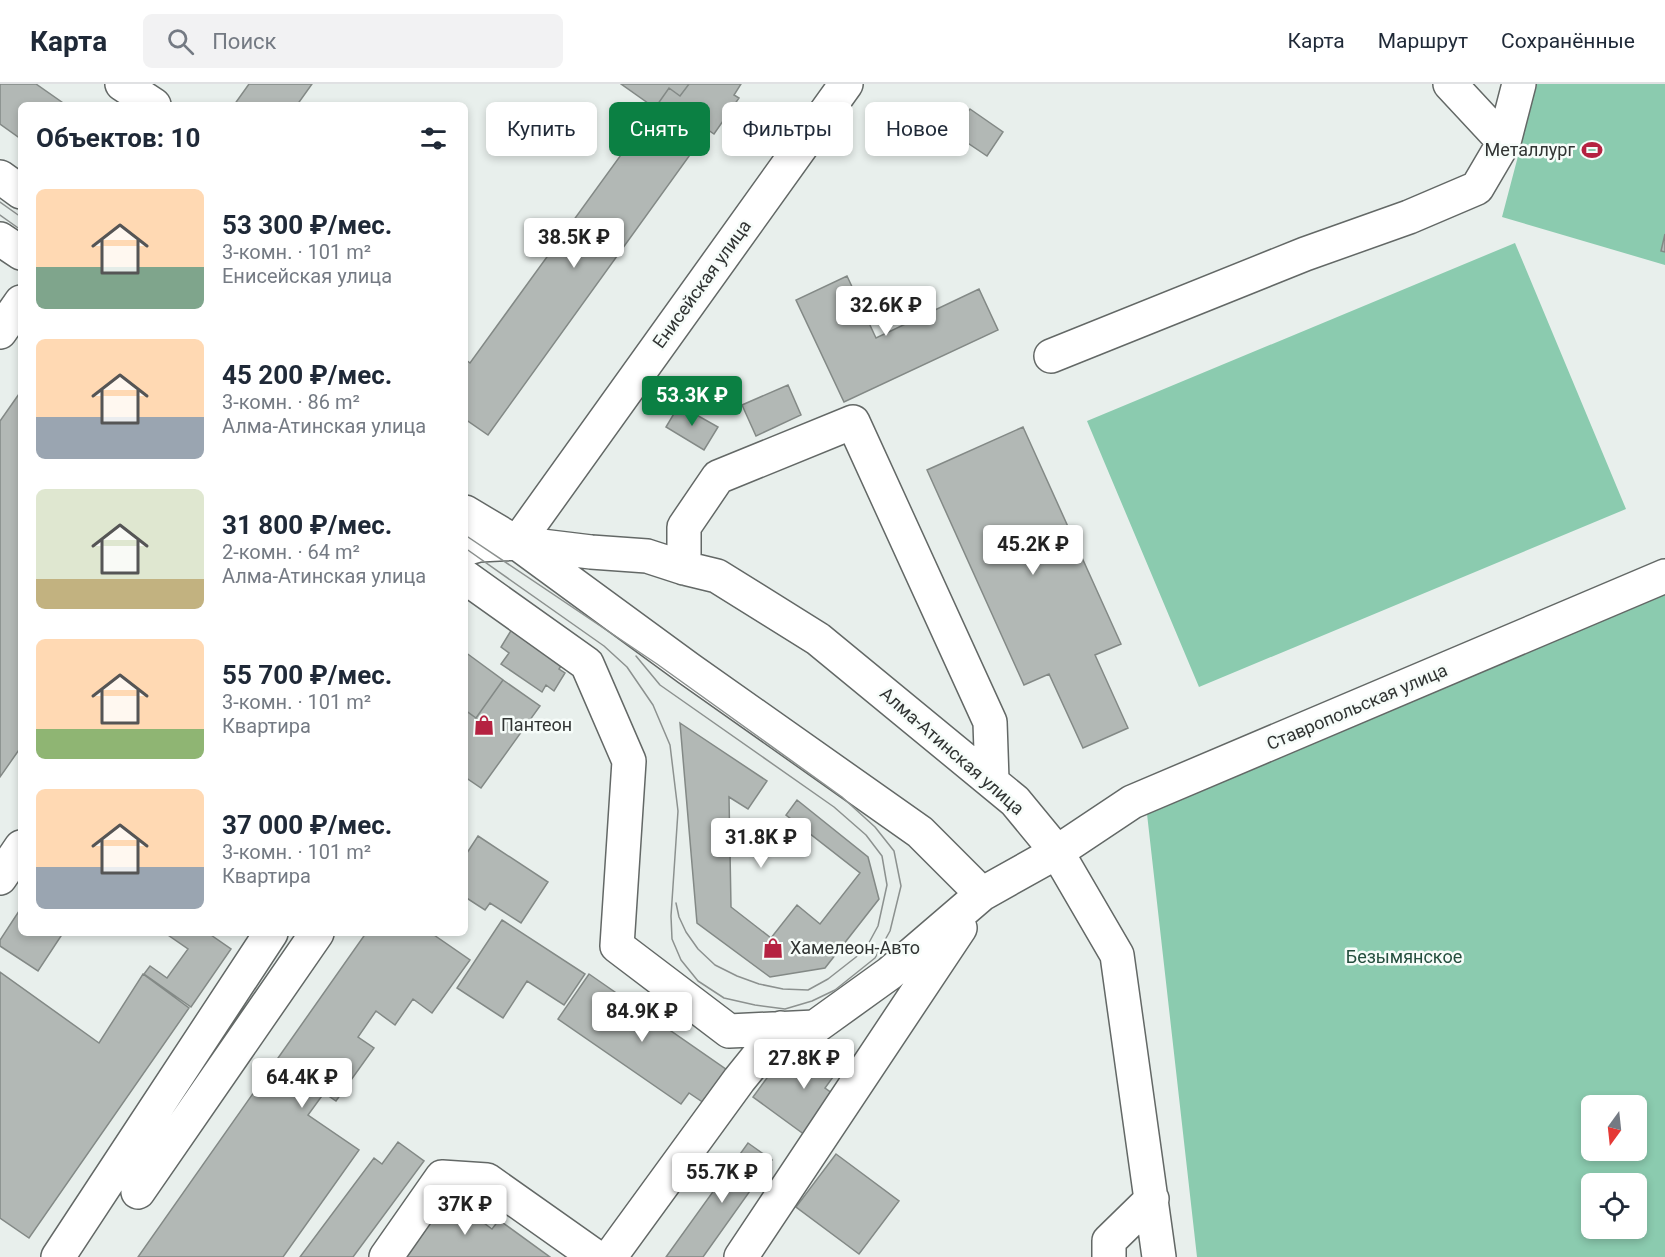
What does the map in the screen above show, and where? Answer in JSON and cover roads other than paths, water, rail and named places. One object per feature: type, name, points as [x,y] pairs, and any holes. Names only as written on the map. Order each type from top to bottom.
[{"type":"street","points":[[122,84],[151,102]]},
{"type":"street","points":[[158,102],[172,84]]},
{"type":"street","name":"Енисейская улица","points":[[517,543],[846,84]]},
{"type":"street","points":[[1450,84],[1504,142]]},
{"type":"street","points":[[1051,356],[1305,254],[1409,217],[1477,188],[1504,142],[1519,84]]},
{"type":"street","points":[[0,177],[18,190]]},
{"type":"street","points":[[0,239],[18,251]]},
{"type":"street","points":[[0,332],[18,306]]},
{"type":"street","points":[[684,568],[684,527],[718,477],[853,422],[990,722],[992,780]]},
{"type":"street","name":"Алма-Атинская улица","points":[[468,514],[517,543]]},
{"type":"street","points":[[517,543],[689,669],[920,832],[982,894],[741,1257]]},
{"type":"street","name":"Алма-Атинская улица","points":[[468,548],[479,545],[517,543],[647,556],[717,576],[818,639],[1015,801],[1057,852],[1117,955],[1159,1257]]},
{"type":"street","name":"Ставропольская улица","points":[[468,579],[587,664],[629,761],[617,946],[729,1031],[815,1027],[890,974],[982,894],[1057,852],[1132,802],[1665,576]]},
{"type":"street","points":[[0,878],[18,851]]},
{"type":"street","points":[[58,1257],[269,936]]},
{"type":"street","points":[[138,1192],[315,936]]},
{"type":"street","points":[[610,1257],[781,1028]]},
{"type":"street","points":[[386,1257],[442,1177],[487,1180],[596,1257]]},
{"type":"street","points":[[1109,1257],[1109,1241],[1152,1199]]},
{"type":"tram line","points":[[0,202],[18,215]]},
{"type":"tram line","points":[[0,215],[18,228]]},
{"type":"tram line","points":[[468,537],[657,664],[842,797],[875,827],[894,851],[901,886],[890,931],[875,958],[835,990],[812,1001],[785,1009],[724,998],[698,981],[681,960],[672,939],[671,916],[678,811],[670,745],[653,705],[627,667],[604,646],[468,550]]},
{"type":"tram line","points":[[636,656],[660,685],[834,807],[866,835],[882,856],[887,885],[878,926],[865,950],[828,979],[808,990],[783,989],[759,984],[715,965],[698,949],[686,932],[676,903]]},
{"type":"place","name":"Металлург","points":[[1592,150]]},
{"type":"place","name":"Пантеон","points":[[484,725]]},
{"type":"place","name":"Хамелеон-Авто","points":[[773,948]]},
{"type":"park label","name":"Безымянское","points":[[1404,957]]}]
